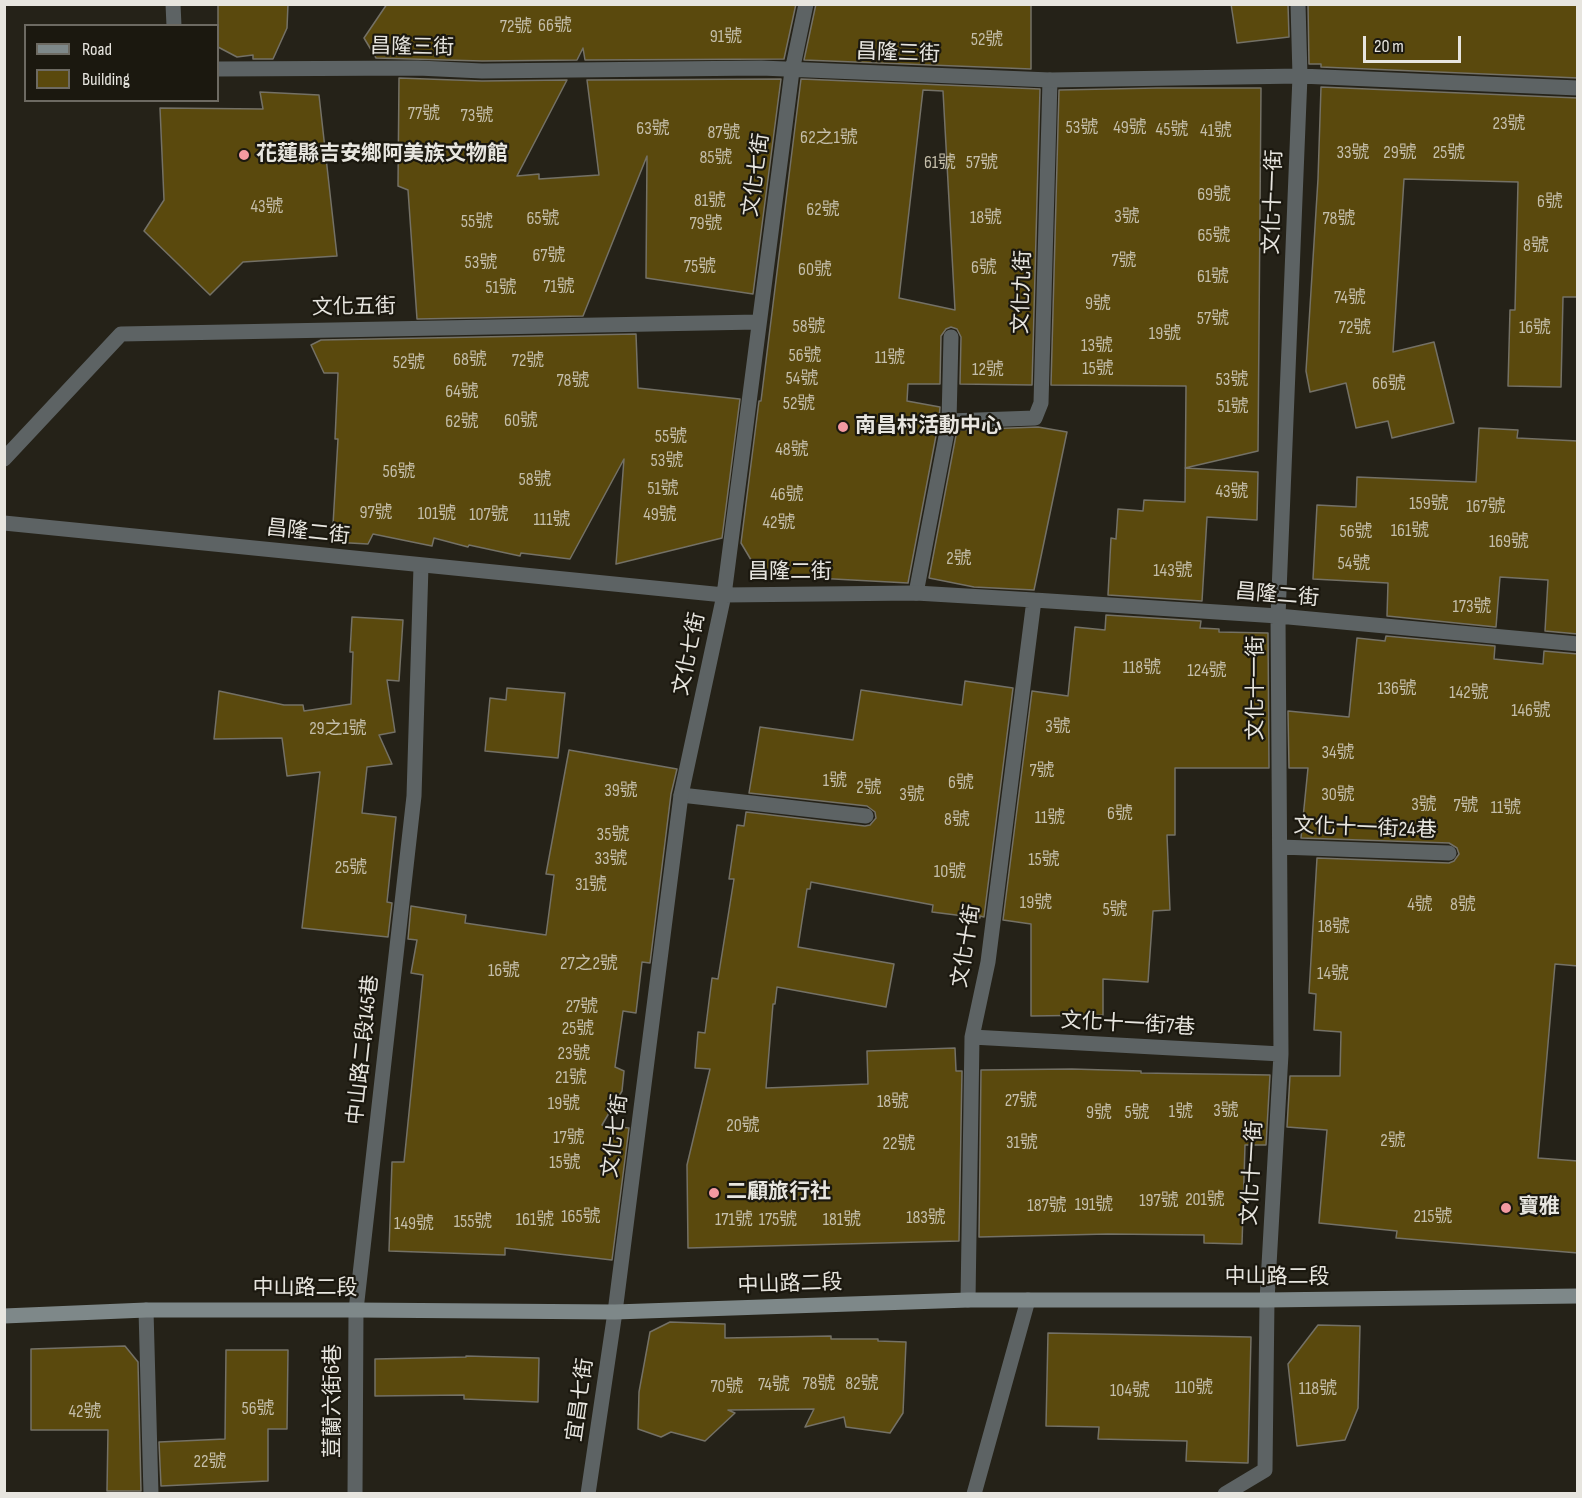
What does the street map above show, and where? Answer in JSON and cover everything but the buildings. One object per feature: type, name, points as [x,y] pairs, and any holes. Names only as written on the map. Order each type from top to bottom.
[{"type":"street","points":[[173,4],[174,24]]},
{"type":"street","name":"文化七街","points":[[615,1312],[681,795],[724,595],[792,70],[806,4]]},
{"type":"street","name":"文化十一街","points":[[1225,1494],[1265,1470],[1267,1300],[1281,1054],[1278,616],[1300,76],[1298,4]]},
{"type":"street","name":"昌隆三街","points":[[219,69],[418,68],[482,71],[761,68],[1050,80],[1300,76],[1578,88]]},
{"type":"street","name":"文化九街","points":[[949,421],[1035,418],[1041,403],[1050,80]]},
{"type":"street","name":"文化五街","points":[[4,459],[121,334],[758,322]]},
{"type":"street","points":[[916,593],[949,421],[951,337]]},
{"type":"street","name":"昌隆二街","points":[[4,523],[724,595],[916,593],[1278,616],[1578,644]]},
{"type":"street","name":"中山路二段145巷","points":[[356,1310],[414,796],[421,566]]},
{"type":"street","name":"文化十街","points":[[968,1300],[972,1037],[988,962],[1034,600]]},
{"type":"street","points":[[681,795],[866,816]]},
{"type":"street","name":"文化十一街24巷","points":[[1280,847],[1449,852]]},
{"type":"street","name":"文化十一街7巷","points":[[972,1037],[1281,1054]]},
{"type":"street","name":"中山路二段","points":[[4,1316],[146,1310],[615,1312],[968,1300],[1267,1300],[1578,1296]]},
{"type":"street","points":[[974,1494],[1028,1300]]},
{"type":"street","points":[[146,1310],[151,1494]]},
{"type":"street","name":"荳蘭六街6巷","points":[[355,1494],[356,1310]]},
{"type":"street","name":"宜昌七街","points":[[588,1494],[615,1312]]},
{"type":"place","name":"花蓮縣吉安鄉阿美族文物館","points":[[244,155]]},
{"type":"place","name":"南昌村活動中心","points":[[843,427]]},
{"type":"place","name":"二顧旅行社","points":[[714,1193]]},
{"type":"place","name":"寶雅","points":[[1506,1208]]}]
